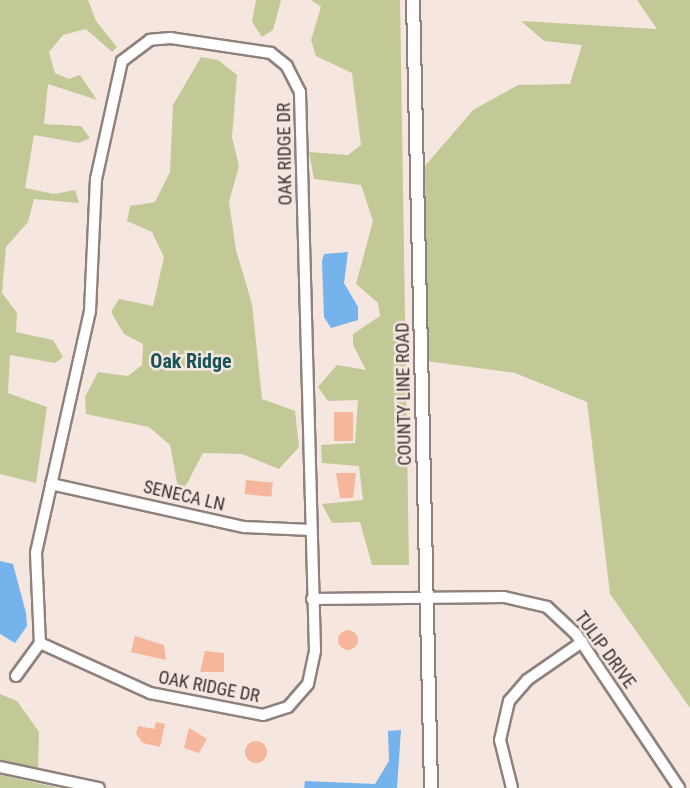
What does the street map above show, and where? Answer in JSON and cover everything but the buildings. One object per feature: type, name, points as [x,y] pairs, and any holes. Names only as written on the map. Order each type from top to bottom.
[{"type":"main road","name":"COUNTY LINE ROAD","points":[[413,0],[431,788]]},
{"type":"street","name":"OAK RIDGE DR","points":[[171,38],[254,48],[287,66],[300,92],[315,651],[303,697],[276,713],[150,693],[40,643],[42,608],[34,573],[51,484],[90,311],[96,179],[122,61],[150,40],[171,38]]},
{"type":"street","name":"SENECA LN","points":[[51,484],[244,527],[311,530]]},
{"type":"street","name":"TULIP DRIVE","points":[[312,599],[529,600],[561,617],[582,642],[679,788]]},
{"type":"street","points":[[512,788],[501,748],[505,710],[527,680],[582,642]]},
{"type":"street","points":[[16,676],[40,643]]},
{"type":"street","points":[[0,767],[99,788]]},
{"type":"green space","points":[[0,0],[88,0],[96,21],[117,47],[112,52],[86,29],[63,35],[49,52],[55,73],[69,79],[80,75],[97,100],[48,84],[44,124],[81,126],[90,138],[79,143],[34,135],[25,188],[54,194],[75,190],[79,203],[34,199],[28,222],[6,247],[2,293],[17,313],[16,332],[53,340],[63,357],[55,363],[10,355],[8,393],[47,407],[36,483],[0,474]]},
{"type":"green space","points":[[256,0],[281,0],[273,30],[262,37],[252,22]]},
{"type":"green space","points":[[311,0],[400,0],[409,565],[372,565],[360,522],[332,523],[322,504],[363,500],[359,466],[322,463],[321,445],[355,443],[358,400],[328,401],[318,387],[337,365],[366,370],[353,345],[353,334],[380,316],[378,303],[356,284],[373,221],[361,185],[314,179],[309,152],[348,155],[361,145],[352,73],[316,56],[311,40],[321,7]]},
{"type":"green space","points":[[637,0],[690,0],[690,708],[610,594],[587,402],[515,373],[426,361],[425,166],[473,110],[518,85],[570,84],[582,45],[544,41],[521,21],[657,29]]},
{"type":"green space","points":[[201,57],[218,60],[237,75],[232,137],[239,166],[229,202],[236,250],[252,304],[262,399],[295,411],[299,447],[279,469],[242,454],[203,453],[183,491],[178,488],[170,445],[149,427],[86,414],[85,397],[98,372],[128,376],[142,365],[143,344],[124,334],[111,312],[119,299],[153,306],[164,257],[152,232],[127,221],[130,206],[155,202],[170,172],[173,105]]},
{"type":"green space","points":[[0,694],[17,701],[39,732],[38,772],[0,765]]},
{"type":"green space","points":[[0,775],[59,788],[0,788]]},
{"type":"water","points":[[348,252],[344,283],[358,307],[358,320],[331,328],[324,317],[322,261],[324,254]]},
{"type":"water","points":[[0,561],[13,564],[26,613],[27,626],[15,643],[0,634]]},
{"type":"water","points":[[401,730],[397,788],[304,788],[305,781],[375,784],[389,761],[388,731]]},
{"type":"district","name":"Oak Ridge","points":[[191,361]]}]
